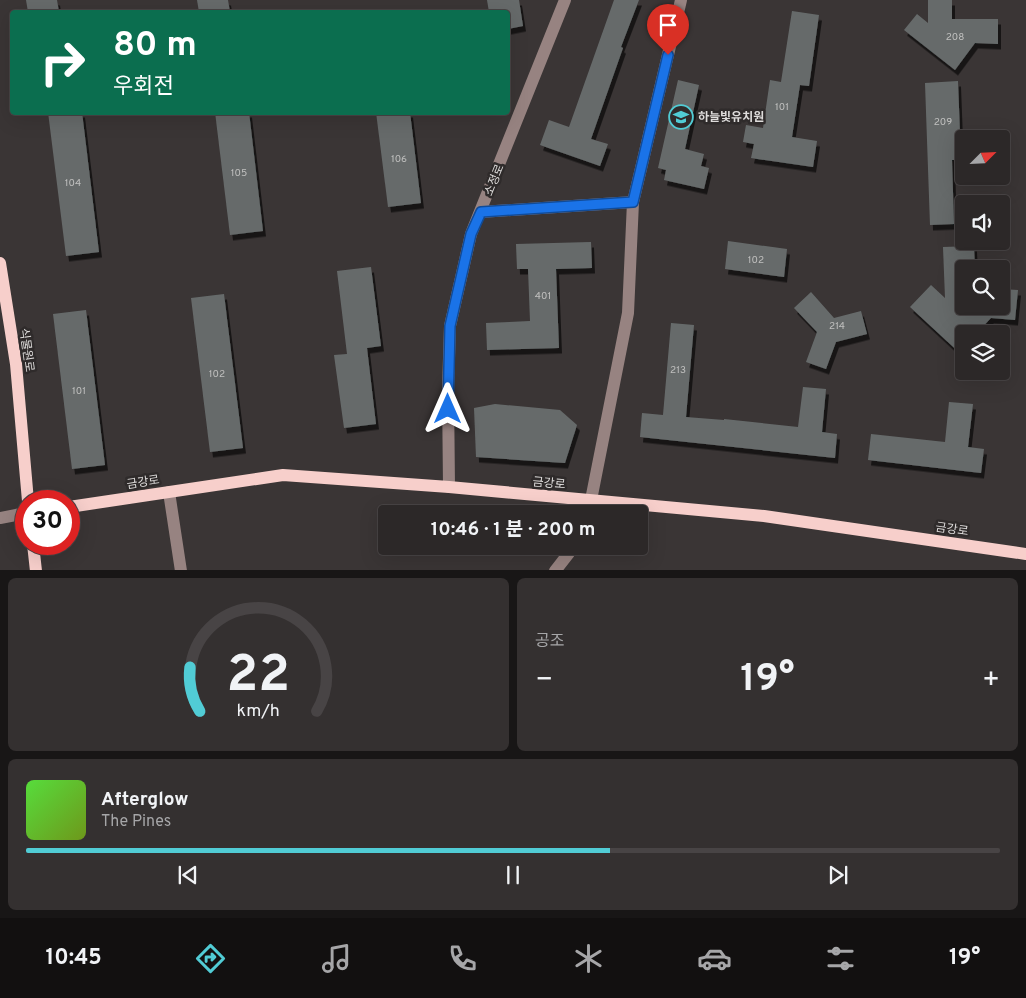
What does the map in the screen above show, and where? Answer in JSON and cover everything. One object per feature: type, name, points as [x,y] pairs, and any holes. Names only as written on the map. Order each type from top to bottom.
[{"type":"main road","name":"식물원로","points":[[0,263],[16,364],[27,490]]},
{"type":"main road","name":"금강로","points":[[80,505],[283,475],[449,487],[764,516],[1026,554]]},
{"type":"main road","points":[[34,555],[36,570]]},
{"type":"street","name":"소정로","points":[[449,487],[448,390],[450,326],[471,234],[565,0]]},
{"type":"street","points":[[588,505],[591,500],[628,313],[633,202],[681,0]]},
{"type":"street","points":[[481,212],[633,202]]},
{"type":"street","points":[[169,492],[181,570]]},
{"type":"street","points":[[0,518],[15,515]]},
{"type":"street","points":[[560,568],[568,555]]},
{"type":"building","points":[[26,0],[57,0],[59,10],[28,10]]},
{"type":"building","points":[[197,0],[228,0],[230,10],[199,10]]},
{"type":"building","points":[[487,0],[519,0],[523,26],[510,29],[510,10],[489,10]]},
{"type":"building","points":[[614,0],[639,0],[621,47],[623,48],[591,139],[608,144],[600,166],[540,145],[549,120],[569,127]]},
{"type":"building","points":[[928,0],[952,0],[952,19],[998,19],[998,44],[975,43],[955,70],[904,30],[917,14],[928,23]]},
{"type":"building","points":[[792,11],[819,15],[809,86],[800,85],[792,137],[817,141],[813,167],[751,158],[754,144],[743,142],[746,125],[763,128],[770,80],[781,82]]},
{"type":"building","name":"하늘빛유치원","points":[[678,80],[699,85],[685,149],[704,154],[701,166],[709,168],[704,189],[664,180],[666,170],[658,168]]},
{"type":"building","points":[[958,81],[960,130],[955,130],[955,160],[952,160],[954,224],[930,225],[925,83]]},
{"type":"building","points":[[48,115],[82,115],[99,252],[66,256]]},
{"type":"building","points":[[215,115],[249,115],[263,231],[230,235]]},
{"type":"building","points":[[376,115],[410,115],[421,203],[388,207]]},
{"type":"building","points":[[728,241],[787,249],[784,277],[725,269]]},
{"type":"building","points":[[591,242],[592,268],[556,269],[559,348],[487,350],[486,323],[530,321],[528,269],[517,269],[516,244]]},
{"type":"building","points":[[943,247],[955,247],[955,250],[974,250],[975,260],[955,260],[955,315],[1010,315],[1010,290],[1018,290],[1015,320],[991,318],[984,325],[955,325],[955,349],[910,307],[931,285],[945,298]]},
{"type":"building","points":[[371,267],[381,346],[367,348],[376,424],[344,428],[334,355],[347,354],[337,271]]},
{"type":"building","points":[[811,292],[834,318],[861,311],[867,334],[836,342],[826,369],[806,362],[817,332],[794,308]]},
{"type":"building","points":[[224,294],[243,448],[210,452],[191,298]]},
{"type":"building","points":[[86,310],[105,465],[72,469],[53,314]]},
{"type":"building","points":[[671,323],[694,325],[686,417],[798,427],[803,387],[826,389],[822,432],[837,434],[835,458],[640,437],[642,413],[663,415]]},
{"type":"building","points":[[949,402],[973,404],[968,447],[984,449],[981,473],[868,460],[871,434],[945,442]]},
{"type":"building","points":[[495,404],[560,410],[577,425],[565,463],[476,457],[474,408]]},
{"type":"place","name":"하늘빛유치원","points":[[681,117]]},
{"type":"route","points":[[448,409],[450,326],[471,234],[481,212],[633,202],[668,55]]}]
